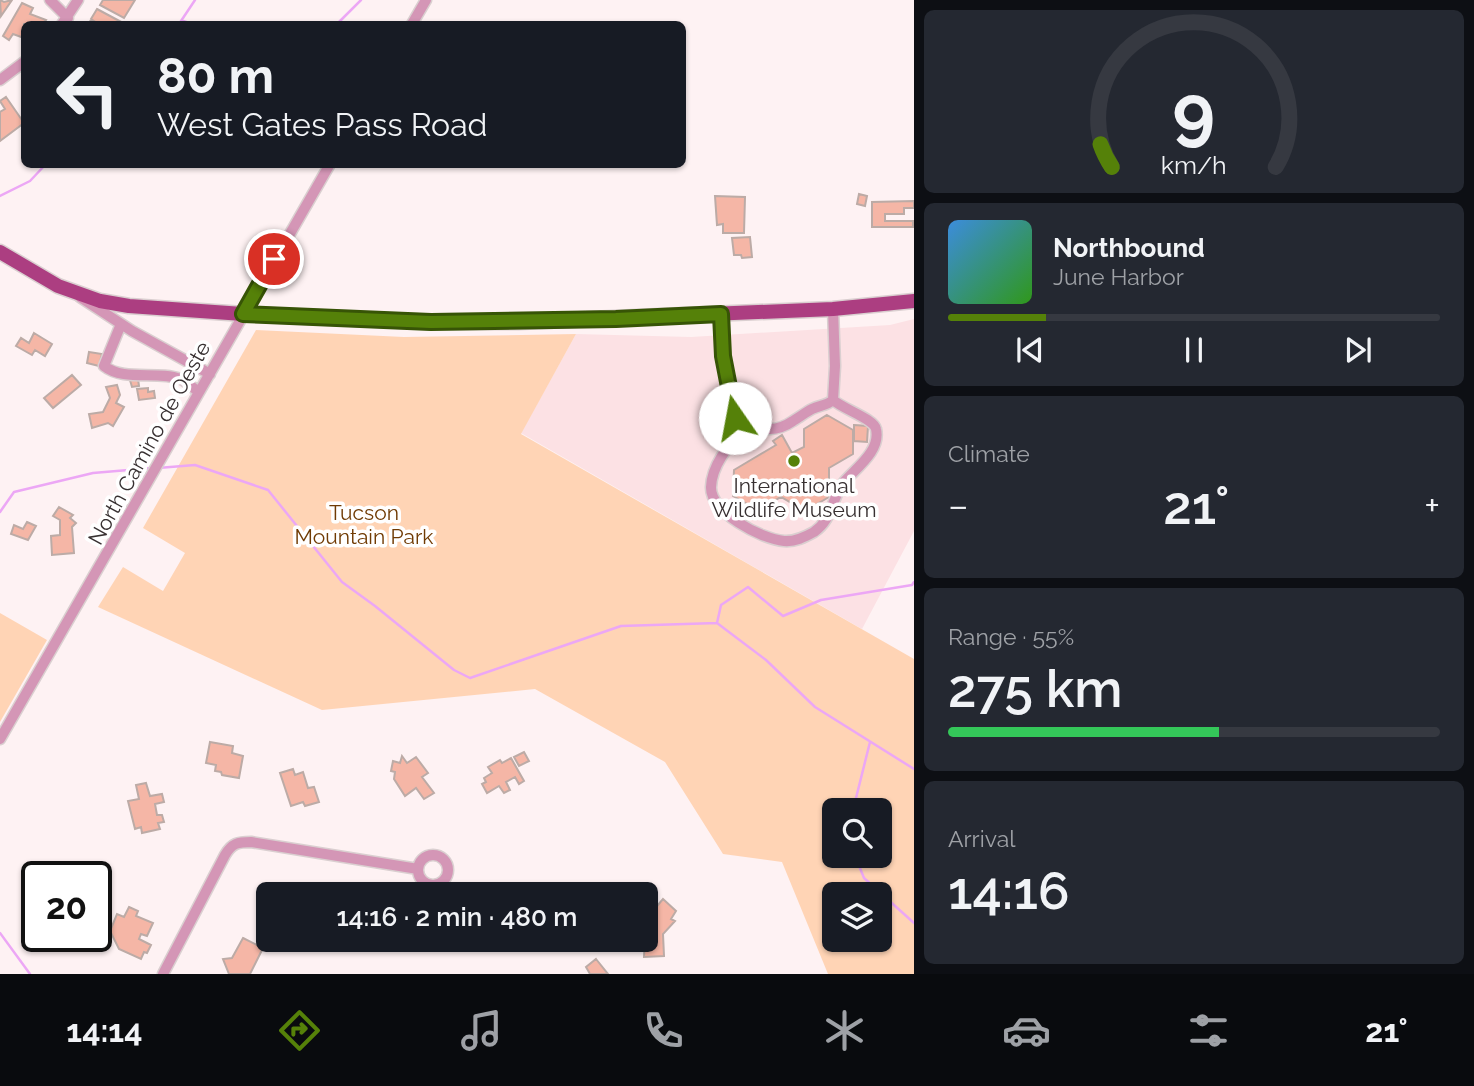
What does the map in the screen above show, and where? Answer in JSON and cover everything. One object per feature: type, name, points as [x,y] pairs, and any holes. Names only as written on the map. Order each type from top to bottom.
[{"type":"main road","points":[[0,252],[72,292],[100,301],[129,306],[243,314],[431,322],[616,319],[833,309],[914,301]]},
{"type":"street","points":[[50,0],[65,21],[78,0]]},
{"type":"street","points":[[414,21],[426,0]]},
{"type":"street","points":[[0,79],[21,64]]},
{"type":"street","name":"North Camino de Oeste","points":[[0,739],[328,168]]},
{"type":"street","points":[[72,292],[121,324],[210,373]]},
{"type":"street","points":[[721,314],[723,356],[735,418],[775,430],[833,400],[833,309]]},
{"type":"street","points":[[121,324],[104,366],[111,371],[163,375],[182,380],[199,393]]},
{"type":"street","points":[[748,423],[720,457],[711,484],[716,505],[728,516],[760,533],[782,541],[803,538],[825,522],[844,483],[862,466],[874,445],[877,430],[875,425],[842,408],[833,400]]},
{"type":"street","points":[[163,974],[233,838],[418,869]]},
{"type":"shaded area","points":[[914,319],[914,531],[862,629],[521,433],[576,334],[691,337],[890,325]]},
{"type":"green space","name":"Tucson Mountain Park","points":[[256,330],[404,337],[576,334],[521,434],[914,659],[914,974],[828,974],[782,862],[723,854],[665,762],[535,689],[322,710],[98,607],[123,567],[163,591],[185,553],[143,528]]},
{"type":"green space","points":[[0,613],[47,640],[0,722]]},
{"type":"building","points":[[0,0],[12,0],[1,16]]},
{"type":"building","points":[[103,0],[135,0],[124,18],[100,5]]},
{"type":"building","points":[[22,3],[33,8],[30,14],[46,20],[21,21],[21,37],[13,34],[9,40],[3,36]]},
{"type":"building","points":[[97,9],[119,21],[94,21],[91,19]]},
{"type":"building","points":[[6,97],[21,119],[21,125],[0,141],[0,112],[5,109],[0,101]]},
{"type":"building","points":[[859,194],[867,196],[865,206],[857,204]]},
{"type":"building","points":[[715,196],[745,197],[744,233],[723,233],[723,224],[717,225]]},
{"type":"building","points":[[914,201],[914,208],[904,208],[904,214],[885,214],[885,221],[913,221],[913,227],[872,227],[872,202]]},
{"type":"building","points":[[750,237],[752,257],[734,255],[732,238]]},
{"type":"building","points":[[34,333],[52,344],[45,356],[35,350],[32,355],[16,346],[21,338],[29,343]]},
{"type":"building","points":[[89,352],[102,354],[99,366],[87,363]]},
{"type":"building","points":[[72,375],[81,385],[53,408],[44,398]]},
{"type":"building","points":[[138,379],[139,386],[132,387],[130,380]]},
{"type":"building","points":[[117,385],[120,395],[116,403],[124,407],[113,426],[108,423],[92,428],[89,414],[103,412],[110,398],[106,387]]},
{"type":"building","points":[[148,388],[148,392],[154,391],[155,398],[139,400],[137,389]]},
{"type":"building","name":"International Wildlife Museum","points":[[827,415],[853,430],[853,454],[829,468],[829,497],[805,511],[781,497],[758,510],[733,496],[734,470],[776,445],[773,441],[782,435],[792,453],[804,447],[804,429]]},
{"type":"building","points":[[854,425],[868,426],[867,442],[854,441]]},
{"type":"building","points":[[59,507],[73,515],[70,518],[76,523],[72,527],[74,553],[52,555],[51,536],[60,535],[60,520],[53,516]]},
{"type":"building","points":[[27,522],[36,526],[28,540],[11,534],[14,525],[23,529]]},
{"type":"building","points":[[210,742],[233,746],[232,753],[243,756],[239,778],[222,775],[221,772],[215,771],[216,765],[206,763]]},
{"type":"building","points":[[524,752],[529,761],[519,766],[514,757]]},
{"type":"building","points":[[402,756],[407,763],[416,757],[428,773],[422,777],[434,793],[424,799],[416,788],[405,796],[394,779],[395,772],[391,771],[393,761],[400,763]]},
{"type":"building","points":[[511,758],[524,781],[519,784],[515,777],[506,782],[510,790],[504,793],[499,786],[487,793],[482,784],[486,782],[484,778],[492,773],[488,767],[500,760],[502,763]]},
{"type":"building","points":[[293,769],[295,775],[303,772],[308,788],[314,787],[319,802],[305,806],[303,802],[291,806],[280,773]]},
{"type":"building","points":[[146,783],[150,796],[162,794],[164,802],[155,804],[157,815],[162,815],[164,822],[158,823],[160,829],[142,833],[141,827],[135,829],[128,801],[139,799],[136,785]]},
{"type":"building","points":[[663,899],[676,911],[671,919],[675,921],[663,934],[664,956],[644,957],[644,952],[658,952],[658,905]]},
{"type":"building","points":[[129,907],[138,911],[136,916],[153,923],[147,936],[141,934],[139,939],[151,945],[141,959],[119,949],[112,935],[117,914],[124,917]]},
{"type":"building","points":[[243,938],[256,944],[256,952],[261,952],[250,974],[229,974],[223,959],[232,958]]},
{"type":"building","points":[[596,959],[608,974],[590,974],[586,967]]},
{"type":"waterway","points":[[181,21],[195,0]]},
{"type":"waterway","points":[[340,21],[361,0]]},
{"type":"waterway","points":[[0,196],[30,181],[42,168]]},
{"type":"waterway","points":[[158,468],[195,465],[268,490],[342,582],[454,670],[470,678],[621,626],[717,623],[766,660],[815,707],[914,769]]},
{"type":"waterway","points":[[0,512],[14,492],[93,473],[152,468]]},
{"type":"waterway","points":[[717,623],[721,605],[748,587],[783,616],[821,600],[912,585],[914,582]]},
{"type":"waterway","points":[[856,798],[870,742]]},
{"type":"waterway","points":[[860,868],[864,878],[914,923]]},
{"type":"waterway","points":[[0,933],[30,974]]},
{"type":"place","name":"International Wildlife Museum","points":[[794,461]]},
{"type":"route","points":[[274,259],[243,314],[431,322],[616,319],[721,314],[723,356],[735,418]]}]
